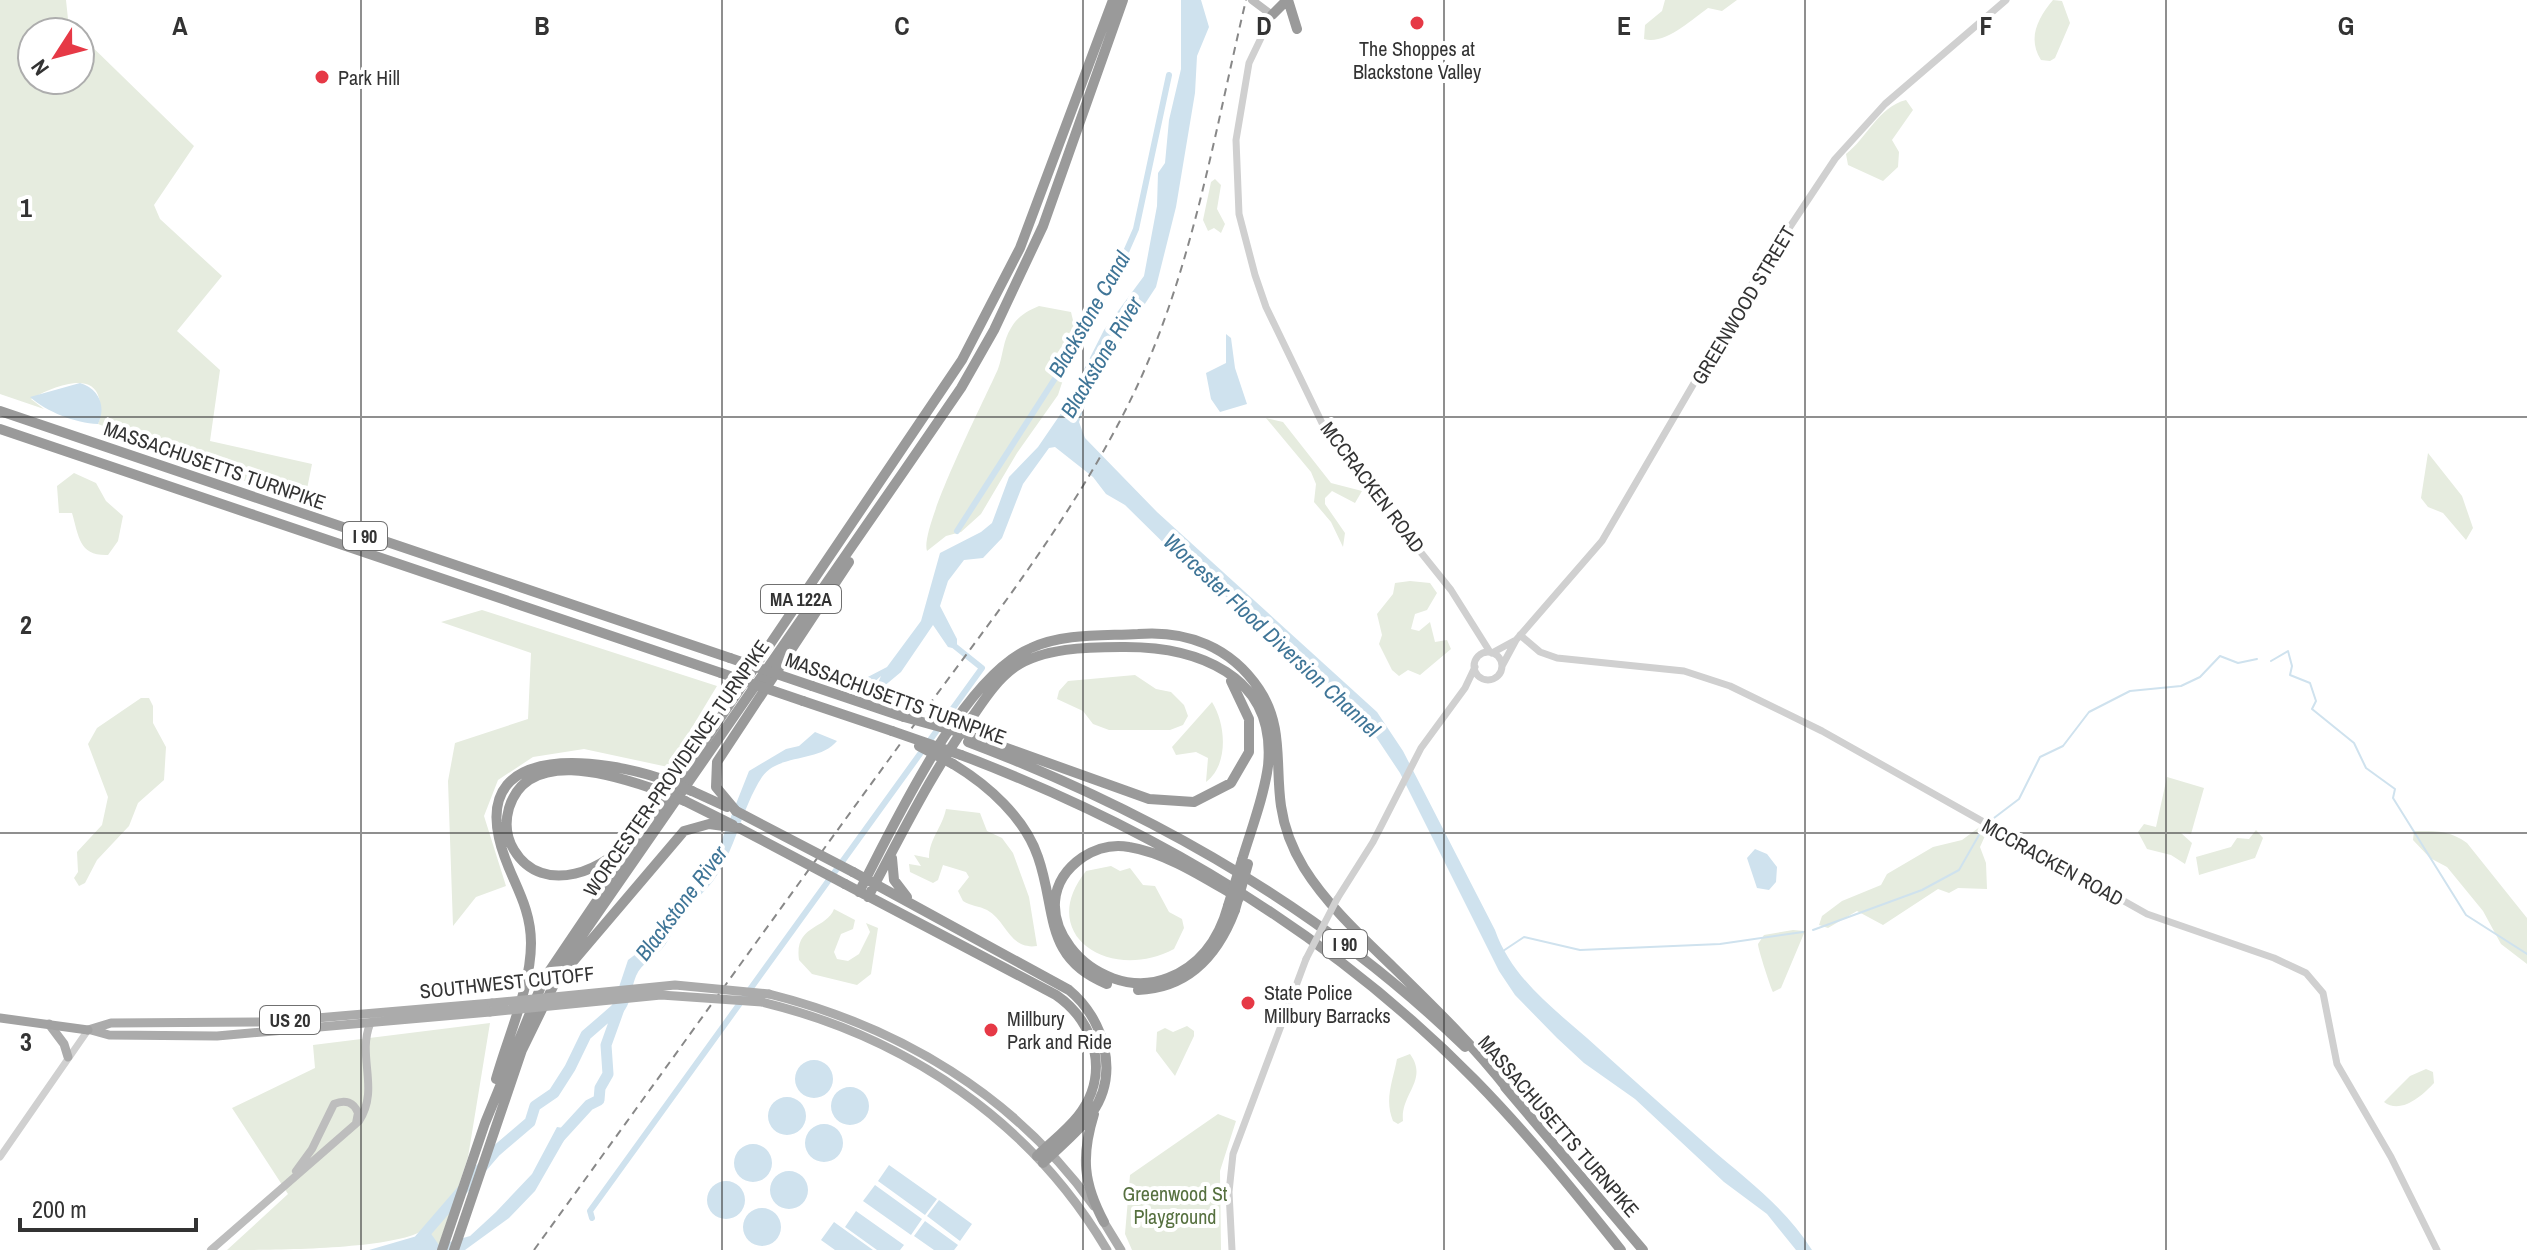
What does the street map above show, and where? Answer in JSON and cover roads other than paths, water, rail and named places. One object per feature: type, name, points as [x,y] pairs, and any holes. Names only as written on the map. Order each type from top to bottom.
[{"type":"highway","name":"MA 122A","points":[[1090,60],[1105,0]]},
{"type":"highway","name":"WORCESTER-PROVIDENCE TURNPIKE","points":[[473,1182],[490,1126],[544,979],[686,766],[866,507],[962,360],[1020,248],[1113,0]]},
{"type":"highway","name":"WORCESTER-PROVIDENCE TURNPIKE","points":[[490,1126],[557,977],[590,923],[961,388],[1018,283],[1043,226],[1126,0]]},
{"type":"highway","points":[[1272,15],[1276,0]]},
{"type":"highway","points":[[1272,15],[1288,0],[1297,29]]},
{"type":"highway","name":"MASSACHUSETTS TURNPIKE","points":[[0,411],[971,739],[1106,798],[1270,890],[1401,988],[1509,1091],[1643,1250]]},
{"type":"highway","name":"MASSACHUSETTS TURNPIKE","points":[[0,429],[961,755],[1121,822],[1203,867],[1311,938],[1393,1004],[1474,1079],[1537,1148],[1621,1250]]},
{"type":"highway","points":[[729,807],[714,782],[720,755],[793,652],[891,499],[904,471]]},
{"type":"highway","points":[[863,894],[920,776],[982,685],[1006,661],[1036,645],[1095,636],[1158,632],[1188,637],[1219,650],[1248,675],[1270,708],[1280,743],[1281,805],[1303,866],[1329,900],[1462,1034],[1509,1091]]},
{"type":"highway","points":[[870,881],[893,850],[938,764],[992,689],[1016,666],[1044,654],[1108,647],[1176,650],[1216,665],[1250,694],[1260,709],[1266,732],[1266,779],[1224,939],[1209,960],[1178,982],[1154,989],[1135,990],[1095,979],[1070,958],[1054,934],[1038,858],[1022,826],[990,792],[953,764],[892,731]]},
{"type":"highway","points":[[971,739],[1149,799],[1194,802],[1231,783],[1249,752],[1249,719],[1235,685],[1216,665]]},
{"type":"highway","points":[[1245,862],[1272,779],[1275,729]]},
{"type":"highway","points":[[490,1126],[531,949],[525,901],[500,841],[497,814],[500,801],[515,780],[549,762],[601,763],[659,778],[729,807],[917,906],[1082,1001],[1097,1022],[1103,1038],[1106,1070],[1083,1158],[1088,1189],[1104,1222]]},
{"type":"highway","points":[[686,766],[626,844],[594,870],[566,876],[542,872],[522,861],[508,836],[507,813],[518,790],[530,780],[550,771],[593,772],[651,788],[685,801],[719,821],[739,828],[1056,995],[1081,1017],[1096,1056],[1093,1089],[1078,1116],[1044,1155]]},
{"type":"highway","points":[[557,977],[675,839],[691,827],[719,821]]},
{"type":"highway","points":[[1232,908],[1213,943],[1192,964],[1162,980],[1139,983],[1115,980],[1085,964],[1062,935],[1057,911],[1059,889],[1077,862],[1105,847],[1131,847],[1193,872],[1311,938]]},
{"type":"highway","points":[[893,850],[894,880],[917,906]]},
{"type":"highway","name":"SOUTHWEST CUTOFF","points":[[0,1018],[88,1030]]},
{"type":"highway","points":[[1044,1155],[1082,1125],[1098,1101]]},
{"type":"highway","name":"MA 122A","points":[[442,1250],[473,1182]]},
{"type":"highway","name":"MA 122A","points":[[454,1250],[473,1182]]},
{"type":"main road","points":[[1253,1],[1272,15]]},
{"type":"main road","name":"SOUTHWEST CUTOFF","points":[[88,1030],[109,1035],[234,1036],[370,1024],[666,986],[731,988],[858,1021],[939,1061],[1004,1108],[1104,1222],[1121,1250]]},
{"type":"main road","name":"SOUTHWEST CUTOFF","points":[[88,1030],[111,1023],[233,1023],[491,1007]]},
{"type":"main road","points":[[233,1023],[234,1036]]},
{"type":"main road","points":[[49,1024],[64,1044],[68,1057]]},
{"type":"main road","points":[[350,1130],[366,1110],[370,1094],[366,1039],[370,1024]]},
{"type":"main road","points":[[211,1250],[350,1130],[358,1121],[357,1110],[348,1102],[337,1102],[331,1108],[312,1149],[282,1187]]},
{"type":"main road","name":"SOUTHWEST CUTOFF","points":[[1044,1155],[1107,1250]]},
{"type":"street","name":"GREENWOOD STREET","points":[[1502,666],[1518,638],[1602,541],[1750,287],[1847,143],[1892,97],[2006,0]]},
{"type":"street","name":"MCCRACKEN ROAD","points":[[1272,15],[1251,56],[1236,140],[1237,195],[1243,231],[1266,307],[1322,423],[1363,481],[1451,590],[1475,633],[1502,666]]},
{"type":"street","name":"MCCRACKEN ROAD","points":[[1475,633],[1476,663]]},
{"type":"street","name":"MCCRACKEN ROAD","points":[[1518,638],[1540,652],[1557,658],[1684,671],[1739,689],[1822,731],[2147,914],[2274,958],[2306,973],[2323,993],[2337,1064],[2391,1157],[2437,1250]]},
{"type":"street","name":"GREENWOOD STREET","points":[[1476,663],[1518,638]]},
{"type":"street","points":[[1476,663],[1485,679]]},
{"type":"street","points":[[1232,1250],[1229,1192],[1233,1154],[1306,959],[1337,899],[1373,842],[1413,763],[1442,716],[1465,688],[1476,663]]},
{"type":"street","points":[[1465,688],[1496,677],[1502,666]]},
{"type":"street","points":[[0,1157],[88,1030]]},
{"type":"water","name":"Worcester Flood Diversion Channel","points":[[1181,0],[1201,0],[1209,27],[1197,56],[1195,93],[1176,207],[1156,287],[1093,383],[1079,422],[1085,438],[1157,512],[1377,712],[1403,751],[1502,947],[1521,976],[1559,1014],[1765,1195],[1790,1220],[1812,1250],[1796,1250],[1767,1214],[1724,1182],[1635,1099],[1584,1063],[1515,995],[1499,971],[1400,773],[1372,731],[1229,599],[1191,570],[1125,505],[1106,494],[1093,477],[1055,447],[1049,448],[1023,484],[1002,538],[983,558],[964,560],[948,581],[940,606],[957,639],[957,649],[948,647],[933,625],[901,672],[883,687],[877,685],[881,676],[872,684],[862,680],[887,667],[921,621],[940,553],[992,523],[1009,477],[1038,447],[1064,409],[1104,330],[1144,276],[1157,206],[1158,173],[1165,163],[1169,120],[1181,69]]},
{"type":"water","points":[[1226,334],[1231,338],[1235,368],[1247,404],[1220,412],[1211,399],[1206,373],[1226,363]]},
{"type":"water","points":[[80,383],[92,389],[99,399],[102,411],[98,424],[62,416],[30,397]]},
{"type":"water","points":[[815,732],[837,741],[820,753],[778,764],[762,777],[721,869],[684,913],[665,945],[638,971],[625,1009],[616,1018],[604,1017],[614,1002],[628,960],[649,944],[660,925],[697,884],[717,852],[749,771],[786,749],[799,746]]},
{"type":"water","points":[[1755,849],[1767,854],[1777,867],[1776,882],[1769,890],[1757,888],[1747,858]]},
{"type":"water","points":[[814,1060],[827,1066],[833,1079],[827,1092],[814,1098],[801,1092],[795,1079],[801,1066]]},
{"type":"water","points":[[850,1087],[863,1093],[869,1106],[863,1119],[850,1125],[837,1119],[831,1106],[837,1093]]},
{"type":"water","points":[[787,1097],[800,1103],[806,1116],[800,1129],[787,1135],[774,1129],[768,1116],[774,1103]]},
{"type":"water","points":[[824,1124],[837,1130],[843,1143],[837,1156],[824,1162],[811,1156],[805,1143],[811,1130]]},
{"type":"water","points":[[557,1127],[563,1128],[566,1137],[535,1191],[509,1218],[465,1250],[369,1250],[417,1236],[427,1228],[439,1245],[470,1236],[532,1174]]},
{"type":"water","points":[[753,1144],[766,1150],[772,1163],[766,1176],[753,1182],[740,1176],[734,1163],[740,1150]]},
{"type":"water","points":[[889,1165],[937,1199],[925,1215],[878,1181]]},
{"type":"water","points":[[789,1171],[802,1177],[808,1190],[802,1203],[789,1209],[776,1203],[770,1190],[776,1177]]},
{"type":"water","points":[[726,1181],[739,1187],[745,1200],[739,1213],[726,1219],[713,1213],[707,1200],[713,1187]]},
{"type":"water","points":[[875,1185],[922,1219],[911,1235],[863,1201]]},
{"type":"water","points":[[939,1200],[972,1224],[960,1241],[927,1216]]},
{"type":"water","points":[[762,1208],[775,1214],[781,1227],[775,1240],[762,1246],[749,1240],[743,1227],[749,1214]]},
{"type":"water","points":[[856,1211],[904,1245],[900,1250],[877,1250],[845,1227]]},
{"type":"water","points":[[925,1221],[958,1245],[954,1250],[934,1250],[914,1236]]},
{"type":"water","points":[[834,1222],[873,1250],[835,1250],[821,1240]]},
{"type":"waterway","name":"Blackstone Canal","points":[[957,531],[1074,349],[1118,270],[1136,229],[1169,75]]},
{"type":"waterway","points":[[592,1218],[590,1211],[982,668],[952,644]]},
{"type":"waterway","points":[[2271,661],[2288,651],[2292,666],[2290,675],[2310,683],[2316,701],[2312,709],[2354,743],[2366,768],[2395,789],[2393,798],[2466,915],[2527,954]]},
{"type":"waterway","points":[[1990,821],[2019,799],[2040,757],[2063,746],[2089,712],[2130,691],[2181,686],[2200,677],[2220,656],[2238,663],[2257,659]]},
{"type":"waterway","points":[[1813,930],[1922,890],[1959,870],[1983,828]]},
{"type":"waterway","points":[[1503,951],[1524,937],[1580,950],[1720,944],[1803,932]]},
{"type":"waterway","name":"Blackstone River","points":[[557,1140],[589,1105],[599,1100],[600,1088],[608,1074],[606,1045],[620,1006]]},
{"type":"waterway","name":"Blackstone River","points":[[420,1239],[496,1151],[530,1122],[535,1106],[554,1093],[586,1035],[616,1009]]},
{"type":"railway","points":[[534,1250],[1024,575],[1087,480],[1115,431],[1159,335],[1175,288],[1202,193],[1246,0]]},
{"type":"place","name":"The Shoppes at Blackstone Valley","points":[[1417,23]]},
{"type":"place","name":"Park Hill","points":[[322,77]]},
{"type":"place","name":"State Police Millbury Barracks","points":[[1248,1003]]},
{"type":"place","name":"Millbury Park and Ride","points":[[991,1030]]},
{"type":"park label","name":"Greenwood St Playground","points":[[1175,1204]]}]
